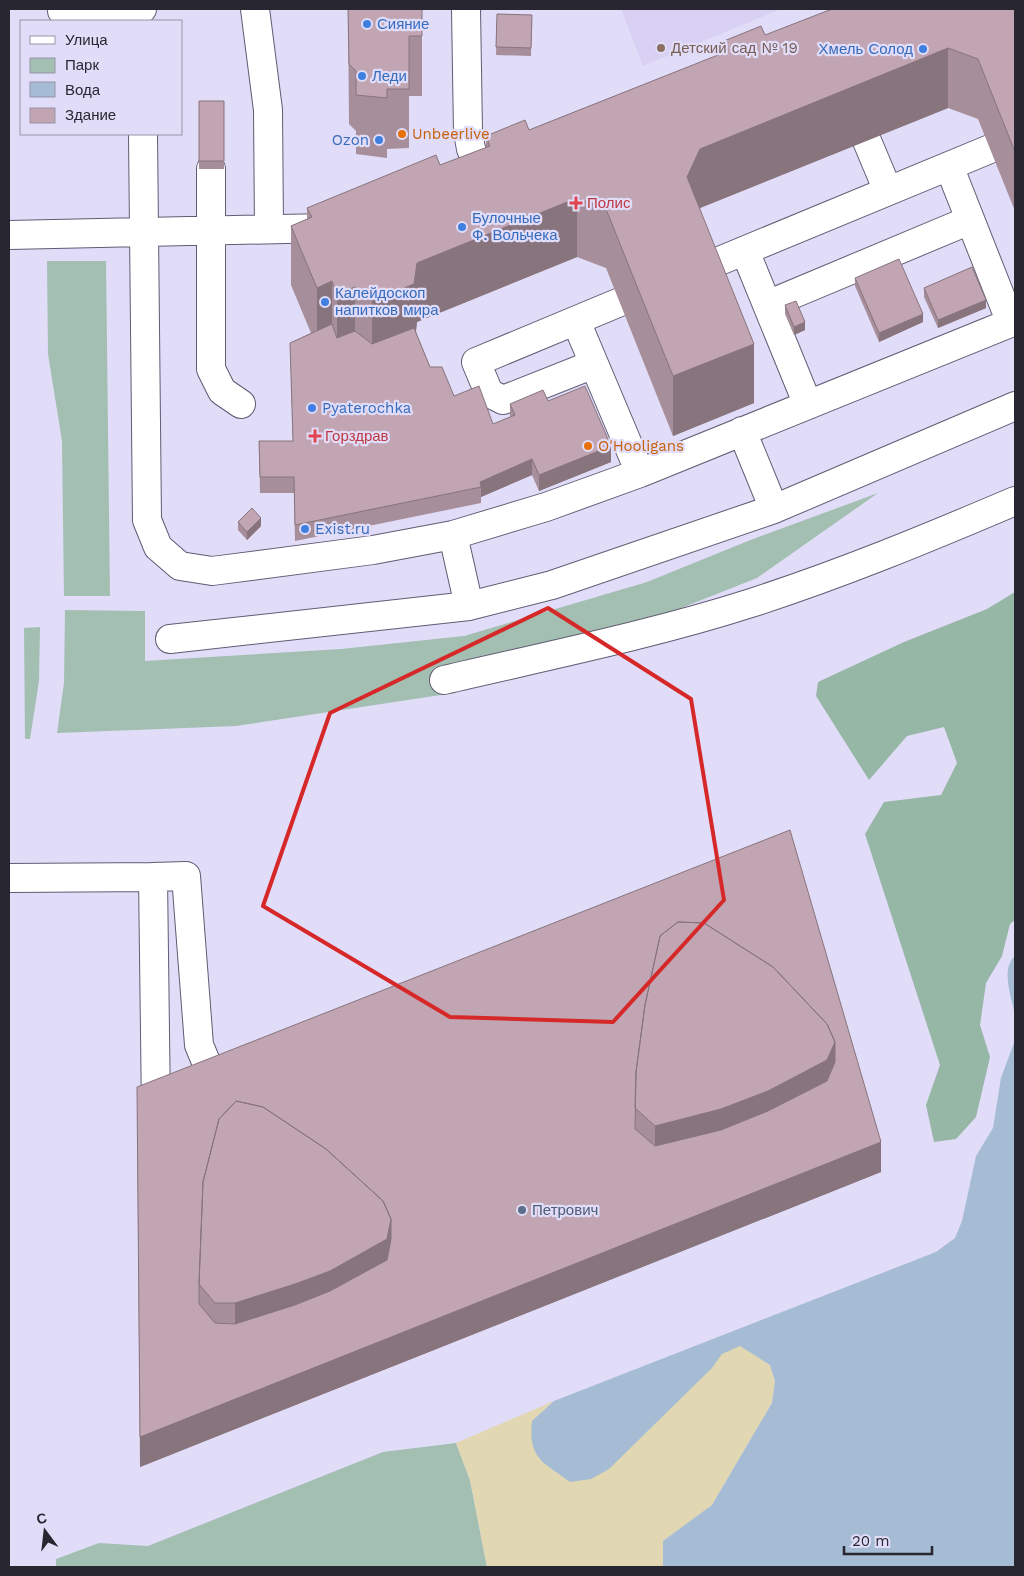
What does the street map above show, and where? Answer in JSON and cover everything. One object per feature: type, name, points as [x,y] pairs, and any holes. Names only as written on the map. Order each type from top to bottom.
[{"type":"lane","points":[[62,12],[142,9]]},
{"type":"lane","points":[[255,9],[268,110],[268,229]]},
{"type":"lane","points":[[466,9],[468,132],[471,149],[478,165]]},
{"type":"lane","points":[[143,135],[147,520],[158,547],[180,566],[212,571],[373,550],[453,535],[546,507],[640,473],[1013,322],[949,166]]},
{"type":"lane","points":[[867,141],[888,191]]},
{"type":"lane","points":[[700,269],[990,149]]},
{"type":"lane","points":[[452,176],[505,154]]},
{"type":"lane","points":[[211,169],[209,231],[211,369],[222,391],[241,404]]},
{"type":"lane","points":[[767,304],[970,220]]},
{"type":"lane","points":[[9,235],[330,228],[347,221]]},
{"type":"lane","points":[[745,251],[808,405]]},
{"type":"lane","points":[[594,364],[503,400],[489,393],[476,362],[620,302]]},
{"type":"lane","points":[[576,321],[640,473]]},
{"type":"lane","points":[[170,639],[469,606],[552,585],[774,509],[1015,406]]},
{"type":"lane","points":[[742,431],[774,509]]},
{"type":"lane","points":[[444,680],[626,637],[750,604],[877,560],[1015,501]]},
{"type":"lane","points":[[453,535],[469,606]]},
{"type":"lane","points":[[9,878],[153,889],[186,876],[199,1045],[216,1086]]},
{"type":"lane","points":[[153,889],[156,1110]]},
{"type":"highlighted area","points":[[548,608],[691,699],[724,900],[613,1022],[450,1017],[263,906],[330,713]]},
{"type":"shaded area","name":"Детский сад № 19","points":[[621,9],[781,9],[643,66]]},
{"type":"green space","points":[[47,261],[106,261],[110,596],[64,596],[62,441],[48,354]]},
{"type":"green space","points":[[878,493],[757,578],[454,693],[236,726],[57,733],[64,683],[65,610],[145,611],[145,661],[341,649],[464,636],[647,582],[748,541]]},
{"type":"green space","points":[[1015,592],[1015,920],[1010,924],[1002,956],[986,983],[980,1025],[990,1057],[976,1117],[956,1139],[934,1142],[926,1105],[940,1065],[865,834],[884,802],[941,795],[957,763],[944,727],[907,736],[869,780],[816,696],[818,682],[904,642],[987,609]]},
{"type":"green space","points":[[40,627],[39,681],[30,739],[25,739],[24,628]]},
{"type":"green space","points":[[456,1443],[470,1480],[487,1567],[56,1567],[56,1559],[99,1543],[148,1546],[383,1452]]},
{"type":"sand","points":[[740,1345],[770,1365],[775,1381],[772,1403],[712,1505],[663,1541],[663,1567],[487,1567],[470,1480],[456,1443],[554,1401],[532,1422],[712,1368],[721,1354]]},
{"type":"water","points":[[1015,956],[1015,1015],[1008,984],[1008,968]]},
{"type":"water","points":[[1015,1040],[1015,1567],[663,1567],[663,1541],[712,1505],[772,1403],[775,1381],[770,1365],[740,1346],[722,1354],[712,1368],[609,1469],[591,1479],[570,1482],[545,1464],[535,1452],[532,1444],[532,1421],[554,1401],[936,1252],[955,1238],[962,1221],[976,1156],[993,1128],[1001,1078]]},
{"type":"building","points":[[348,9],[422,9],[422,36],[409,36],[409,89],[387,89],[387,98],[356,95],[356,71],[349,64]]},
{"type":"building","points":[[832,9],[1015,9],[1015,152],[978,59],[948,48],[700,149],[687,177],[754,344],[673,376],[606,209],[577,198],[417,263],[414,284],[372,301],[355,287],[337,294],[332,281],[317,288],[291,226],[312,217],[307,208],[436,155],[440,165],[490,146],[486,136],[525,120],[529,130],[728,51],[724,41],[761,26],[765,35]]},
{"type":"building","points":[[497,14],[532,15],[531,48],[496,47]]},
{"type":"building","points":[[199,101],[224,101],[224,161],[199,161]]},
{"type":"building","points":[[899,259],[923,314],[879,333],[855,278]]},
{"type":"building","points":[[972,267],[986,300],[938,320],[924,288]]},
{"type":"building","points":[[796,301],[805,322],[794,327],[785,305]]},
{"type":"building","points":[[332,324],[337,338],[355,331],[372,344],[414,328],[430,367],[442,367],[454,396],[479,386],[493,424],[515,415],[510,404],[543,390],[548,401],[585,386],[611,446],[539,475],[532,459],[480,482],[481,487],[295,525],[294,477],[260,477],[259,441],[293,441],[290,343]]},
{"type":"building","points":[[252,508],[261,518],[247,532],[238,522]]},
{"type":"building","points":[[790,830],[881,1142],[140,1437],[137,1087]],"holes":[[[678,922],[704,923],[773,967],[827,1024],[835,1042],[835,1062],[827,1081],[768,1111],[721,1130],[655,1146],[635,1129],[636,1072],[645,1005],[660,936]],[[236,1101],[263,1107],[326,1149],[383,1201],[391,1219],[391,1239],[387,1260],[330,1291],[295,1305],[235,1324],[215,1323],[199,1304],[199,1284],[203,1182],[219,1119]]]},
{"type":"building","points":[[678,922],[704,923],[773,967],[827,1024],[835,1042],[827,1060],[768,1091],[721,1109],[655,1126],[635,1108],[636,1072],[645,1005],[660,936]]},
{"type":"building","points":[[236,1101],[263,1107],[326,1149],[383,1201],[391,1219],[387,1239],[330,1271],[235,1303],[215,1303],[199,1284],[203,1182],[219,1119]]},
{"type":"place","name":"Сияние","points":[[367,24]]},
{"type":"place","name":"Детский сад № 19","points":[[661,48]]},
{"type":"place","name":"Хмель Солод","points":[[923,49]]},
{"type":"place","name":"Леди","points":[[362,76]]},
{"type":"place","name":"Unbeerlive","points":[[402,134]]},
{"type":"place","name":"Ozon","points":[[379,140]]},
{"type":"place","name":"Полис","points":[[576,203]]},
{"type":"place","name":"Булочные Ф. Вольчека","points":[[462,227]]},
{"type":"place","name":"Калейдоскоп напитков мира","points":[[325,302]]},
{"type":"place","name":"Pyaterochka","points":[[312,408]]},
{"type":"place","name":"Горздрав","points":[[315,436]]},
{"type":"place","name":"O'Hooligans","points":[[588,446]]},
{"type":"place","name":"Exist.ru","points":[[305,529]]},
{"type":"place","name":"Петрович","points":[[522,1210]]}]
